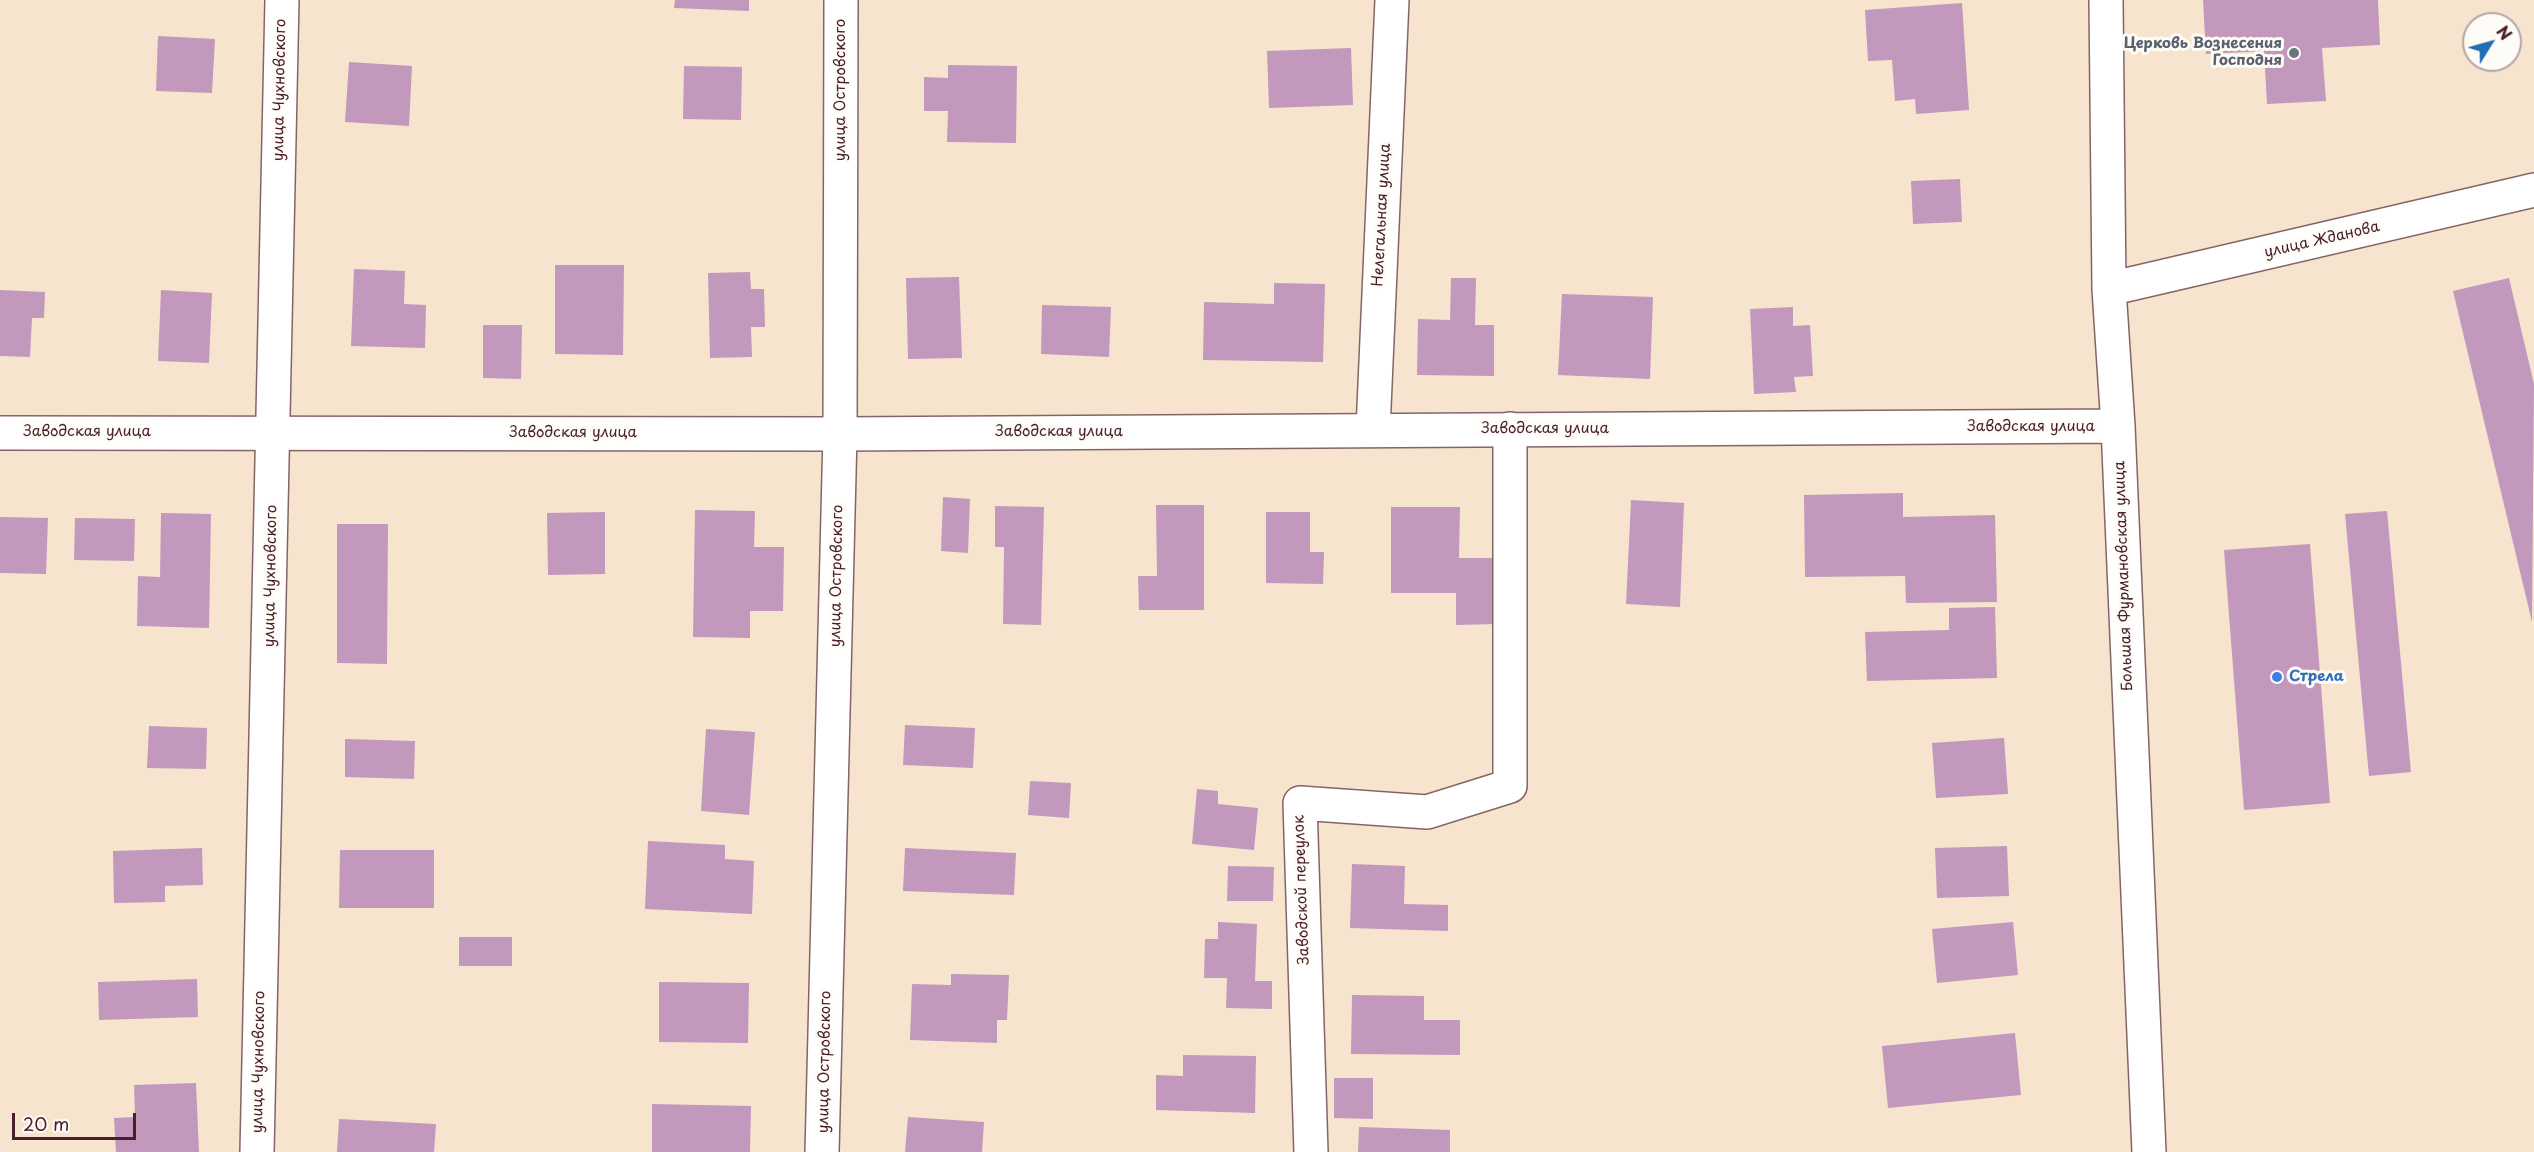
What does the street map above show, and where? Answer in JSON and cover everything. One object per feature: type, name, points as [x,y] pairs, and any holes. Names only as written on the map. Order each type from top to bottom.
[{"type":"street","name":"улица Чухновского","points":[[257,1152],[282,0]]},
{"type":"street","name":"улица Островского","points":[[822,1152],[840,434],[841,0]]},
{"type":"street","name":"Нелегальная улица","points":[[1372,430],[1392,0]]},
{"type":"street","name":"Большая Фурмановская улица","points":[[2106,0],[2109,289],[2118,426],[2149,1152]]},
{"type":"street","name":"улица Жданова","points":[[2109,289],[2534,190]]},
{"type":"street","name":"Заводская улица","points":[[0,433],[840,434],[2118,426]]},
{"type":"street","name":"Заводской переулок","points":[[1311,1152],[1300,803],[1427,812],[1510,786],[1510,429]]},
{"type":"building","points":[[675,0],[749,0],[749,11],[674,8]]},
{"type":"building","name":"Церковь Вознесения Господня","points":[[2203,0],[2378,0],[2380,45],[2322,48],[2326,101],[2267,104],[2264,51],[2206,54]]},
{"type":"building","points":[[1962,3],[1969,110],[1916,114],[1915,99],[1895,101],[1892,60],[1868,61],[1865,10]]},
{"type":"building","points":[[158,36],[215,39],[212,93],[156,91]]},
{"type":"building","points":[[1351,48],[1353,105],[1269,108],[1267,51]]},
{"type":"building","points":[[349,62],[412,66],[409,126],[345,122]]},
{"type":"building","points":[[948,65],[1017,66],[1016,143],[947,142],[948,111],[924,111],[924,77],[948,78]]},
{"type":"building","points":[[684,66],[742,67],[741,120],[683,119]]},
{"type":"building","points":[[1960,179],[1962,222],[1913,224],[1911,181]]},
{"type":"building","points":[[555,265],[624,265],[623,355],[555,354]]},
{"type":"building","points":[[354,269],[405,271],[404,304],[426,305],[425,348],[351,346]]},
{"type":"building","points":[[750,272],[751,289],[764,289],[765,327],[751,327],[752,357],[710,358],[708,273]]},
{"type":"building","points":[[959,277],[962,358],[908,359],[906,278]]},
{"type":"building","points":[[1451,278],[1476,278],[1475,325],[1494,325],[1494,376],[1417,375],[1418,319],[1450,320]]},
{"type":"building","points":[[2509,278],[2534,384],[2532,622],[2453,291]]},
{"type":"building","points":[[1274,283],[1325,284],[1323,362],[1203,360],[1204,302],[1274,304]]},
{"type":"building","points":[[0,290],[45,292],[44,318],[32,318],[30,357],[0,356]]},
{"type":"building","points":[[161,290],[212,293],[209,363],[158,361]]},
{"type":"building","points":[[1562,294],[1653,297],[1650,379],[1558,375]]},
{"type":"building","points":[[1042,305],[1111,307],[1109,357],[1041,354]]},
{"type":"building","points":[[1793,307],[1793,326],[1810,325],[1813,376],[1794,377],[1796,392],[1754,394],[1750,309]]},
{"type":"building","points":[[483,325],[522,325],[521,379],[483,378]]},
{"type":"building","points":[[1903,493],[1903,517],[1995,515],[1997,602],[1906,603],[1905,576],[1805,577],[1804,495]]},
{"type":"building","points":[[943,497],[970,499],[968,553],[941,551]]},
{"type":"building","points":[[1631,500],[1684,503],[1680,607],[1626,604]]},
{"type":"building","points":[[1156,505],[1204,505],[1204,610],[1139,610],[1138,576],[1157,576]]},
{"type":"building","points":[[995,506],[1044,507],[1041,625],[1003,624],[1004,547],[995,547]]},
{"type":"building","points":[[1391,507],[1460,507],[1459,558],[1496,558],[1496,624],[1456,625],[1456,593],[1391,593]]},
{"type":"building","points":[[695,510],[755,511],[754,547],[784,547],[783,611],[750,611],[750,638],[693,637]]},
{"type":"building","points":[[2387,511],[2411,772],[2369,776],[2345,514]]},
{"type":"building","points":[[605,512],[605,574],[548,575],[547,513]]},
{"type":"building","points":[[1266,512],[1310,512],[1310,552],[1324,552],[1323,584],[1266,583]]},
{"type":"building","points":[[161,513],[211,514],[209,628],[137,626],[138,576],[160,577]]},
{"type":"building","points":[[0,517],[48,518],[46,574],[0,573]]},
{"type":"building","points":[[75,518],[135,519],[134,561],[74,560]]},
{"type":"building","points":[[337,524],[388,524],[387,664],[337,663]]},
{"type":"building","name":"Стрела","points":[[2310,544],[2330,803],[2244,810],[2224,550]]},
{"type":"building","points":[[1995,607],[1997,678],[1867,681],[1865,632],[1949,630],[1949,608]]},
{"type":"building","points":[[905,725],[975,728],[973,768],[903,765]]},
{"type":"building","points":[[149,726],[207,728],[206,769],[147,768]]},
{"type":"building","points":[[706,729],[755,732],[749,815],[701,811]]},
{"type":"building","points":[[2004,738],[2008,794],[1936,798],[1932,743]]},
{"type":"building","points":[[345,739],[415,741],[414,779],[345,777]]},
{"type":"building","points":[[1030,781],[1071,783],[1069,818],[1028,815]]},
{"type":"building","points":[[1197,789],[1218,791],[1218,804],[1258,808],[1254,850],[1192,844]]},
{"type":"building","points":[[648,841],[725,845],[725,859],[754,861],[752,914],[645,909]]},
{"type":"building","points":[[2007,846],[2009,896],[1937,898],[1935,848]]},
{"type":"building","points":[[202,848],[203,885],[165,886],[165,902],[114,903],[113,851]]},
{"type":"building","points":[[905,848],[1016,853],[1014,895],[903,891]]},
{"type":"building","points":[[340,850],[434,850],[434,908],[339,908]]},
{"type":"building","points":[[1352,864],[1405,866],[1404,904],[1448,905],[1448,931],[1350,928]]},
{"type":"building","points":[[1228,866],[1274,867],[1273,901],[1227,901]]},
{"type":"building","points":[[1218,922],[1257,924],[1255,981],[1272,981],[1272,1009],[1226,1008],[1227,978],[1204,978],[1205,939],[1218,939]]},
{"type":"building","points":[[2013,922],[2018,975],[1937,983],[1932,929]]},
{"type":"building","points":[[459,937],[512,937],[512,966],[459,966]]},
{"type":"building","points":[[951,974],[1009,975],[1007,1020],[997,1020],[997,1043],[910,1040],[912,984],[951,985]]},
{"type":"building","points":[[197,979],[198,1017],[99,1020],[98,982]]},
{"type":"building","points":[[659,982],[749,983],[748,1043],[659,1042]]},
{"type":"building","points":[[1352,995],[1424,996],[1424,1020],[1460,1020],[1460,1055],[1351,1054]]},
{"type":"building","points":[[2015,1033],[2021,1095],[1888,1108],[1882,1046]]},
{"type":"building","points":[[1183,1055],[1256,1056],[1255,1113],[1156,1110],[1156,1075],[1183,1076]]},
{"type":"building","points":[[1334,1078],[1373,1078],[1373,1119],[1334,1118]]},
{"type":"building","points":[[196,1083],[199,1152],[116,1152],[114,1118],[135,1117],[134,1085]]},
{"type":"building","points":[[652,1104],[751,1106],[750,1152],[652,1152]]},
{"type":"building","points":[[908,1117],[984,1122],[982,1152],[905,1152]]},
{"type":"building","points":[[339,1119],[436,1124],[434,1152],[337,1152]]},
{"type":"building","points":[[1359,1127],[1450,1130],[1450,1152],[1358,1152]]},
{"type":"place","name":"Церковь Вознесения Господня","points":[[2294,53]]},
{"type":"place","name":"Стрела","points":[[2277,677]]}]
